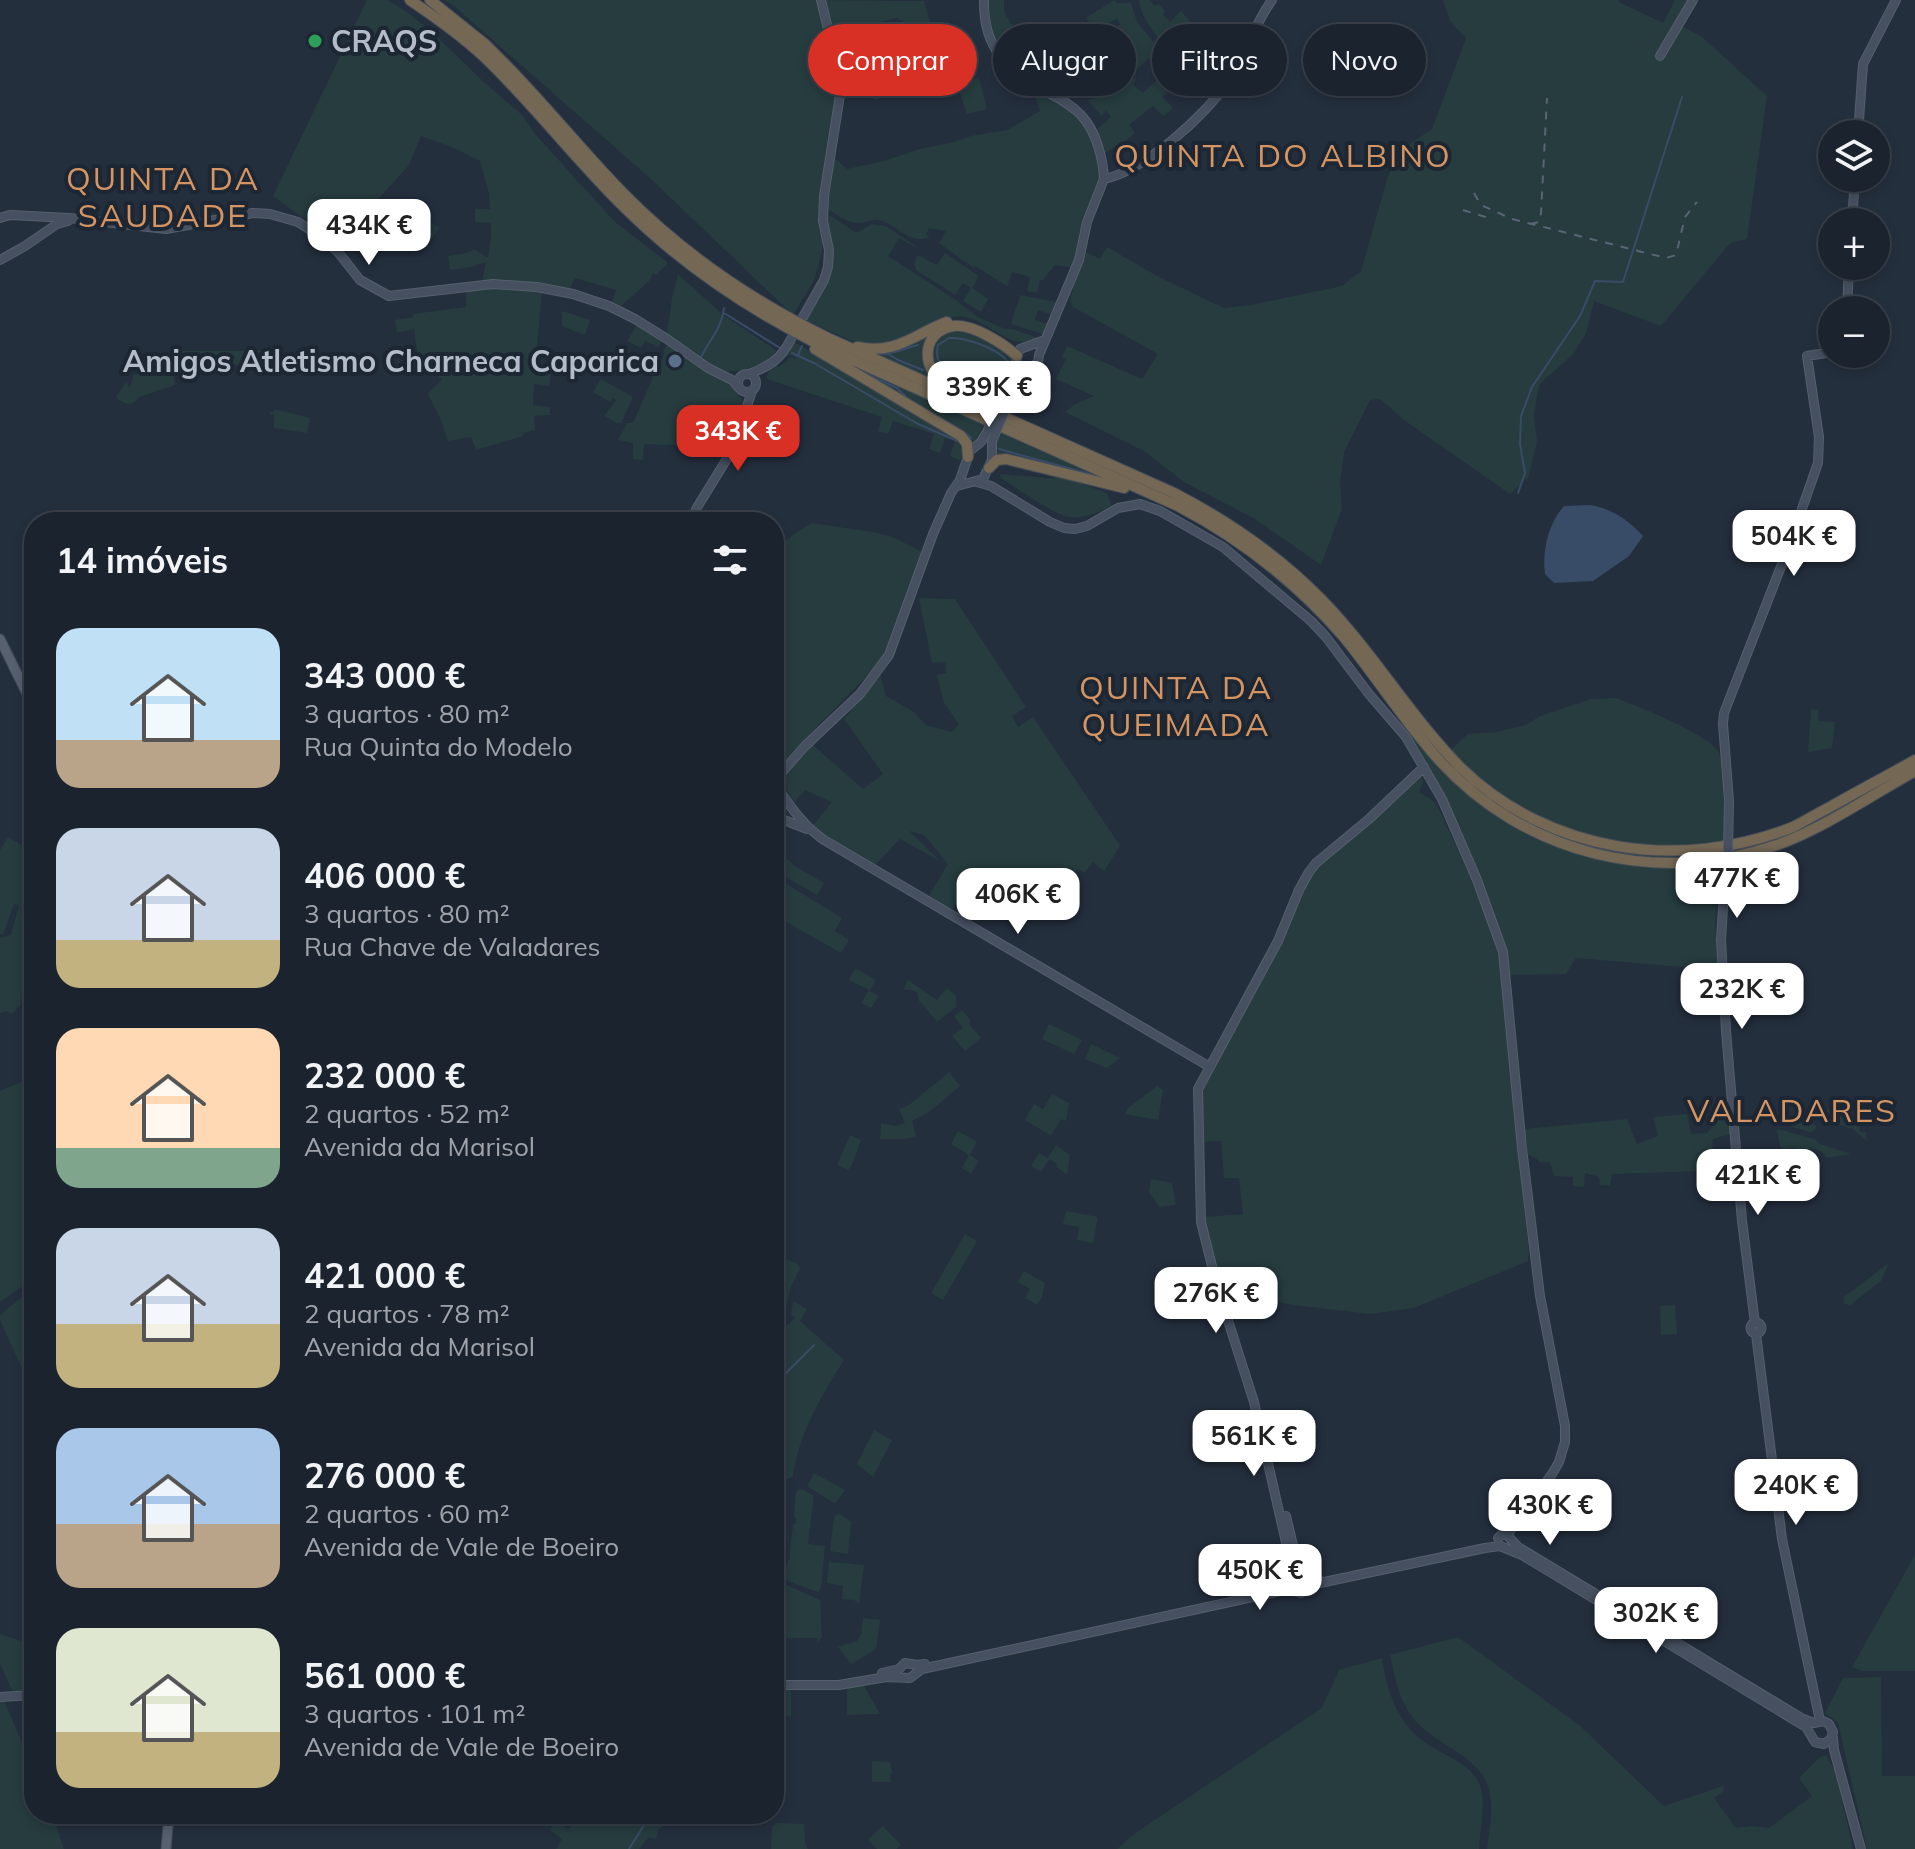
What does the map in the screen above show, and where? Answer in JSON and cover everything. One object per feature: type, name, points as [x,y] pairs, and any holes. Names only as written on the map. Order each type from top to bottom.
[{"type":"highway","points":[[410,0],[434,15],[479,52],[602,185],[695,269],[770,323],[961,436],[967,444],[966,463]]},
{"type":"highway","points":[[430,0],[486,45],[607,177],[667,234],[767,306],[809,329],[1174,493],[1259,544],[1289,568],[1344,623],[1460,766],[1520,813],[1566,834],[1606,845],[1649,851],[1710,848],[1752,841],[1795,826],[1915,760]]},
{"type":"highway","points":[[740,300],[799,335],[847,358],[1178,506],[1248,548],[1305,596],[1342,636],[1425,743],[1460,779],[1495,807],[1547,838],[1577,850],[1633,861],[1670,863],[1706,860],[1774,846],[1800,835],[1915,771]]},
{"type":"highway","points":[[809,329],[854,346],[887,349],[902,345],[944,323],[963,321],[977,325],[1021,352]]},
{"type":"highway","points":[[1021,352],[975,330],[958,326],[947,328],[937,335],[930,345],[927,359],[932,374],[944,385],[1127,472]]},
{"type":"highway","points":[[989,469],[997,460],[1006,459],[1111,484],[1147,496],[1215,531],[1305,596]]},
{"type":"main road","points":[[2,644],[24,688]]},
{"type":"main road","points":[[166,1849],[168,1824]]},
{"type":"street","points":[[803,317],[828,267],[829,250],[823,221],[824,196],[840,95],[837,66],[821,0]]},
{"type":"street","points":[[784,770],[860,694],[889,655],[924,556],[966,463],[1021,376],[1038,362],[1079,260],[1087,222],[1104,179],[1097,145],[1084,119],[1074,108],[1012,67],[993,47],[985,28],[984,0]]},
{"type":"street","points":[[1104,179],[1143,162],[1198,117],[1229,80],[1272,0]]},
{"type":"street","points":[[1660,56],[1693,0]]},
{"type":"street","points":[[1859,120],[1863,64],[1896,0]]},
{"type":"street","points":[[0,218],[10,215],[75,219],[170,229],[253,213],[270,214],[298,222],[323,238],[360,280],[389,296],[493,284],[553,290],[599,302],[622,312],[708,368],[735,382],[740,389],[748,392],[754,388],[756,379],[746,374],[719,373]]},
{"type":"street","points":[[0,260],[57,224],[75,219]]},
{"type":"street","points":[[695,512],[733,449],[760,374],[782,355],[791,339]]},
{"type":"street","points":[[957,486],[983,479],[989,469],[992,446],[1021,352],[1045,339]]},
{"type":"street","points":[[1021,352],[1036,350],[1039,355]]},
{"type":"street","points":[[1021,352],[1023,367],[1030,368]]},
{"type":"street","points":[[1810,1733],[1817,1722],[1782,1539],[1756,1334],[1750,1328],[1755,1323],[1741,1209],[1721,940],[1729,801],[1724,713],[1818,463],[1819,437],[1807,356],[1818,354]]},
{"type":"street","points":[[745,413],[745,401],[738,380],[769,365]]},
{"type":"street","points":[[978,444],[992,446]]},
{"type":"street","points":[[966,463],[965,475],[993,487],[1064,528],[1087,526],[1128,505],[1140,504],[1153,508],[1209,538],[1247,565],[1318,628],[1406,737],[1424,767],[1442,799],[1477,880],[1503,952],[1540,1296],[1565,1426],[1565,1442],[1559,1462],[1504,1541],[1485,1548],[1315,1584],[1298,1594],[1254,1402],[1217,1286],[1201,1222],[1198,1089],[1278,941],[1309,872],[1424,767]]},
{"type":"street","points":[[989,469],[993,487]]},
{"type":"street","points":[[784,797],[811,831]]},
{"type":"street","points":[[784,820],[811,831],[1210,1067]]},
{"type":"street","points":[[1504,1541],[1522,1555],[1806,1727],[1812,1740],[1820,1744],[1840,1768]]},
{"type":"street","points":[[784,1680],[847,1680],[901,1673],[910,1678],[913,1669],[921,1665],[1504,1541],[1627,1611],[1803,1719],[1826,1722],[1831,1726],[1834,1750],[1861,1849]]},
{"type":"street","points":[[901,1673],[905,1663],[913,1669]]},
{"type":"street","points":[[784,1687],[849,1684],[901,1673]]},
{"type":"street","points":[[0,1697],[24,1696]]},
{"type":"street","points":[[1820,1744],[1828,1742],[1832,1735]]},
{"type":"green space","points":[[367,0],[387,0],[433,33],[522,115],[536,135],[614,221],[668,263],[656,275],[653,273],[650,280],[621,306],[612,302],[616,290],[575,278],[569,291],[482,282],[486,262],[450,270],[448,256],[474,249],[488,258],[491,223],[475,222],[475,209],[490,209],[489,193],[480,161],[421,136],[409,165],[365,214],[344,229],[309,222],[273,196]]},
{"type":"green space","points":[[444,0],[818,0],[824,24],[808,24],[808,96],[836,96],[835,109],[822,179],[822,251],[814,281],[793,315],[652,180]]},
{"type":"green space","points":[[823,0],[924,1],[930,24],[905,24],[897,18],[872,24],[830,24]]},
{"type":"green space","points":[[988,0],[1004,0],[1004,10],[1011,24],[993,24],[993,41],[988,20]]},
{"type":"green space","points":[[1114,0],[1117,3],[1131,3],[1137,22],[1152,40],[1152,56],[1136,69],[1136,24],[1120,24],[1117,18],[1108,24],[1090,24],[1086,18]]},
{"type":"green space","points":[[1139,0],[1150,0],[1155,6],[1159,4],[1170,22],[1181,11],[1192,24],[1152,24],[1152,29]]},
{"type":"green space","points":[[1443,0],[1619,0],[1663,23],[1675,0],[1690,0],[1677,24],[1701,36],[1767,96],[1747,239],[1730,243],[1661,326],[1594,301],[1586,333],[1574,353],[1539,385],[1534,415],[1537,442],[1528,478],[1510,494],[1404,420],[1380,399],[1370,400],[1344,452],[1340,483],[1342,509],[1321,565],[1255,519],[1184,482],[1144,451],[1065,412],[1094,396],[1056,379],[1066,359],[1062,357],[1067,346],[1142,379],[1158,354],[1073,307],[1070,301],[1086,252],[1100,259],[1107,247],[1157,276],[1224,308],[1342,286],[1361,271],[1388,176],[1404,148],[1432,129],[1466,38],[1450,21]]},
{"type":"green space","points":[[977,78],[987,109],[967,114],[961,96],[977,96]]},
{"type":"green space","points":[[1152,85],[1152,96],[1163,96],[1173,108],[1163,116],[1153,106],[1129,125],[1135,133],[1124,142],[1127,146],[1119,145],[1103,154],[1096,130],[1111,117],[1106,110],[1102,116],[1087,100],[1100,96],[1136,96],[1136,87],[1143,93]]},
{"type":"green space","points":[[1046,96],[1063,103],[1079,118],[1091,138],[1100,177],[1081,225],[1072,268],[1055,265],[1040,280],[1037,293],[1027,291],[1030,277],[1012,272],[1007,286],[974,268],[939,243],[946,231],[929,228],[926,235],[930,237],[915,239],[885,222],[850,221],[826,207],[836,159],[847,169],[971,136],[1007,130],[1040,111],[1035,97]]},
{"type":"green space","points":[[420,214],[439,228],[431,240],[418,238],[406,227]]},
{"type":"green space","points":[[831,216],[855,232],[872,224],[886,226],[917,248],[899,238],[888,256],[978,317],[1005,329],[1039,338],[1019,342],[975,320],[957,317],[945,319],[888,345],[859,344],[808,321],[806,319],[832,267],[827,223],[827,217]]},
{"type":"green space","points":[[945,253],[979,276],[972,288],[988,299],[981,312],[963,301],[971,288],[963,283],[955,295],[916,270],[914,263],[918,255],[937,265]]},
{"type":"green space","points":[[678,274],[723,315],[776,350],[770,361],[726,372],[696,356],[667,334]]},
{"type":"green space","points":[[508,287],[542,291],[535,368],[551,370],[549,386],[534,384],[533,405],[550,407],[550,415],[534,416],[535,430],[523,436],[476,450],[471,437],[448,441],[428,394],[442,379],[419,367],[414,329],[397,333],[395,320],[413,317],[413,314],[466,307],[466,289]]},
{"type":"green space","points":[[1020,295],[1057,302],[1053,315],[1038,310],[1035,320],[1048,324],[1043,334],[1011,324]]},
{"type":"green space","points":[[562,311],[590,320],[585,335],[562,325]]},
{"type":"green space","points":[[637,325],[660,339],[658,348],[645,341],[641,348],[627,341]]},
{"type":"green space","points":[[953,331],[984,339],[1012,357],[995,405],[954,387],[937,372],[933,363],[933,348],[940,338]]},
{"type":"green space","points":[[932,332],[925,361],[932,379],[869,352]]},
{"type":"green space","points":[[794,342],[963,441],[964,456],[960,460],[950,456],[955,441],[945,438],[940,453],[929,449],[934,434],[893,421],[888,434],[878,431],[882,417],[767,379],[776,365],[779,367],[791,357],[795,359],[791,355],[786,356]]},
{"type":"green space","points":[[667,345],[713,371],[742,400],[743,413],[729,450],[644,444],[643,460],[633,459],[633,443],[618,440],[627,423],[633,423]]},
{"type":"green space","points":[[180,351],[268,351],[270,354],[267,365],[186,365]]},
{"type":"green space","points":[[839,359],[985,425],[984,428],[970,444]]},
{"type":"green space","points":[[173,370],[175,385],[139,397],[130,404],[116,397],[126,382],[130,387],[134,374],[156,376]]},
{"type":"green space","points":[[601,379],[633,397],[621,423],[604,416],[616,400],[613,398],[610,402],[593,392]]},
{"type":"green space","points":[[274,409],[310,418],[307,433],[274,428],[274,415],[270,414]]},
{"type":"green space","points":[[1000,432],[1104,478],[996,457],[995,445]]},
{"type":"green space","points":[[1000,474],[1063,477],[1107,493],[1112,506],[1086,516],[1069,517],[1035,500],[1001,478]]},
{"type":"green space","points":[[812,523],[878,533],[922,552],[890,648],[784,761],[784,542]]},
{"type":"green space","points":[[919,598],[955,599],[1026,707],[1012,716],[1018,727],[1033,717],[1120,846],[1104,871],[1093,862],[1084,873],[1079,869],[1044,884],[1030,901],[969,874],[952,911],[928,897],[948,864],[924,835],[909,831],[940,861],[900,839],[874,866],[812,827],[832,802],[805,790],[794,802],[784,786],[784,776],[812,744],[863,789],[883,774],[844,719],[880,675],[886,696],[914,712],[926,725],[952,732],[959,724],[944,703],[937,675],[946,673],[945,662],[932,663]]},
{"type":"green space","points":[[1616,698],[1687,729],[1718,751],[1725,829],[1715,917],[1718,970],[1576,958],[1566,974],[1508,975],[1482,887],[1440,787],[1408,730],[1437,763],[1468,734],[1526,725],[1540,716],[1591,699]]},
{"type":"green space","points":[[1811,709],[1818,710],[1818,721],[1835,722],[1832,748],[1808,752]]},
{"type":"green space","points":[[1422,776],[1419,792],[1435,802],[1441,814],[1472,880],[1499,957],[1528,1261],[1414,1308],[1370,1314],[1293,1305],[1239,1293],[1223,1276],[1217,1274],[1203,1217],[1243,1214],[1239,1178],[1224,1178],[1221,1141],[1203,1142],[1203,1088],[1282,943],[1306,880],[1318,865]]},
{"type":"green space","points":[[8,837],[24,846],[24,977],[21,1004],[12,1014],[6,1011],[0,1013],[0,938],[11,935],[19,905],[14,904],[3,935],[0,934],[0,850]]},
{"type":"green space","points":[[784,856],[824,883],[817,895],[784,874]]},
{"type":"green space","points":[[784,885],[842,918],[835,931],[849,940],[841,953],[784,920]]},
{"type":"green space","points":[[857,969],[876,980],[870,991],[879,996],[871,1008],[861,1003],[869,990],[849,980]]},
{"type":"green space","points":[[908,980],[937,1000],[947,988],[956,996],[956,1007],[937,1022],[919,1001],[917,992],[903,990]]},
{"type":"green space","points":[[962,1010],[981,1038],[965,1051],[952,1036],[963,1028],[954,1016]]},
{"type":"green space","points":[[1049,1024],[1082,1040],[1074,1054],[1042,1039]]},
{"type":"green space","points":[[1091,1044],[1120,1058],[1107,1068],[1085,1059]]},
{"type":"green space","points":[[949,1072],[960,1086],[929,1112],[912,1121],[916,1137],[880,1139],[881,1123],[895,1126],[905,1123],[899,1109],[909,1105]]},
{"type":"green space","points":[[24,1081],[24,1285],[0,1302],[0,1091]]},
{"type":"green space","points":[[1157,1086],[1163,1090],[1158,1120],[1125,1114],[1128,1108]]},
{"type":"green space","points":[[1052,1094],[1069,1103],[1066,1121],[1061,1119],[1051,1136],[1025,1120],[1034,1104],[1043,1109]]},
{"type":"green space","points":[[1854,1109],[1856,1124],[1859,1124],[1860,1132],[1866,1132],[1867,1141],[1853,1129],[1822,1119],[1821,1110]]},
{"type":"green space","points":[[1771,1110],[1812,1123],[1816,1126],[1815,1130],[1810,1132],[1780,1123]]},
{"type":"green space","points":[[1687,1114],[1691,1134],[1707,1133],[1712,1127],[1712,1114],[1727,1116],[1730,1134],[1713,1139],[1712,1152],[1732,1151],[1733,1170],[1612,1174],[1610,1186],[1600,1185],[1599,1177],[1585,1173],[1584,1187],[1573,1186],[1573,1177],[1554,1176],[1550,1162],[1539,1162],[1528,1155],[1525,1129],[1627,1119],[1637,1144],[1658,1136],[1653,1117]]},
{"type":"green space","points":[[1779,1129],[1851,1154],[1826,1158],[1818,1150],[1784,1150],[1780,1146]]},
{"type":"green space","points":[[958,1131],[977,1142],[970,1155],[979,1161],[971,1174],[962,1168],[969,1155],[951,1144]]},
{"type":"green space","points":[[850,1135],[861,1140],[848,1170],[837,1165]]},
{"type":"green space","points":[[1056,1145],[1070,1155],[1067,1174],[1049,1159],[1041,1172],[1031,1166],[1039,1153],[1048,1158]]},
{"type":"green space","points":[[1151,1179],[1172,1183],[1176,1205],[1159,1207],[1149,1192]]},
{"type":"green space","points":[[1066,1211],[1098,1217],[1093,1243],[1077,1240],[1079,1227],[1063,1224]]},
{"type":"green space","points":[[965,1234],[977,1241],[943,1300],[931,1293]]},
{"type":"green space","points":[[784,1258],[800,1268],[784,1314]]},
{"type":"green space","points":[[1889,1263],[1881,1281],[1850,1305],[1844,1304],[1844,1297]]},
{"type":"green space","points":[[1024,1271],[1045,1283],[1037,1305],[1025,1298],[1030,1289],[1018,1282]]},
{"type":"green space","points":[[24,1295],[24,1373],[0,1320],[0,1315]]},
{"type":"green space","points":[[793,1301],[807,1309],[800,1321],[844,1360],[812,1416],[793,1476],[784,1478],[784,1324],[788,1325],[795,1318],[791,1314]]},
{"type":"green space","points":[[1675,1305],[1677,1334],[1661,1335],[1660,1306]]},
{"type":"green space","points":[[874,1430],[892,1440],[873,1477],[857,1464]]},
{"type":"green space","points":[[814,1473],[845,1490],[835,1504],[807,1486]]},
{"type":"green space","points":[[798,1490],[814,1496],[808,1544],[825,1546],[818,1592],[784,1579],[793,1524],[796,1523]]},
{"type":"green space","points":[[840,1514],[851,1522],[848,1554],[830,1551],[834,1518]]},
{"type":"green space","points":[[1915,1555],[1915,1671],[1863,1671],[1852,1667]]},
{"type":"green space","points":[[829,1562],[864,1565],[859,1604],[854,1600],[842,1599],[843,1586],[827,1583]]},
{"type":"green space","points":[[784,1584],[820,1600],[822,1637],[818,1642],[817,1638],[784,1638]]},
{"type":"green space","points":[[863,1618],[880,1620],[876,1649],[851,1664],[838,1647],[857,1641]]},
{"type":"green space","points":[[0,1634],[24,1642],[24,1694],[14,1694],[0,1664]]},
{"type":"green space","points":[[1458,1637],[1579,1725],[1664,1806],[1723,1786],[1724,1791],[1714,1798],[1736,1828],[1769,1828],[1812,1796],[1799,1778],[1826,1755],[1836,1773],[1853,1849],[1487,1849],[1491,1808],[1486,1781],[1469,1760],[1434,1737],[1413,1718],[1401,1696],[1390,1655]]},
{"type":"green space","points":[[1382,1658],[1395,1706],[1408,1726],[1427,1744],[1465,1766],[1476,1778],[1483,1801],[1479,1849],[1117,1849],[1134,1834],[1322,1708],[1339,1670]]},
{"type":"green space","points":[[1881,1677],[1882,1776],[1915,1776],[1915,1849],[1867,1849],[1838,1723],[1825,1713],[1843,1678]]},
{"type":"green space","points":[[863,1684],[880,1714],[847,1715],[847,1687]]},
{"type":"green space","points":[[791,1688],[791,1716],[784,1716],[784,1689]]},
{"type":"green space","points":[[0,1692],[24,1747],[24,1824],[55,1824],[64,1849],[0,1849]]},
{"type":"green space","points":[[872,1761],[890,1762],[891,1782],[872,1782]]},
{"type":"green space","points":[[554,1824],[560,1824],[568,1830],[572,1824],[665,1824],[658,1830],[656,1839],[648,1838],[639,1849],[556,1849],[562,1839],[550,1830]]},
{"type":"green space","points":[[804,1824],[808,1849],[771,1849],[772,1826]]},
{"type":"green space","points":[[883,1826],[901,1845],[896,1849],[877,1849],[868,1839]]},
{"type":"water","points":[[1591,505],[1620,516],[1643,536],[1629,556],[1593,581],[1554,583],[1545,574],[1544,565],[1547,538],[1554,521],[1564,506]]},
{"type":"waterway","points":[[1518,493],[1525,473],[1520,444],[1521,416],[1532,387],[1580,316],[1595,281],[1623,282],[1682,97]]},
{"type":"waterway","points":[[701,357],[718,328],[724,308]]},
{"type":"waterway","points":[[724,313],[780,348]]},
{"type":"waterway","points":[[999,395],[967,384],[948,373],[937,356],[938,345],[949,338],[982,345],[1005,359],[1009,364],[1006,373]]},
{"type":"waterway","points":[[875,353],[888,354],[918,345]]},
{"type":"waterway","points":[[798,355],[802,346]]},
{"type":"waterway","points":[[792,353],[918,424],[960,442]]},
{"type":"waterway","points":[[888,354],[923,370]]},
{"type":"waterway","points":[[867,374],[897,388],[908,399],[971,438]]},
{"type":"waterway","points":[[999,449],[1101,477]]},
{"type":"waterway","points":[[784,1375],[814,1345]]},
{"type":"waterway","points":[[629,1849],[645,1824]]},
{"type":"railway","points":[[1530,224],[1539,222],[1541,213],[1547,98]]},
{"type":"railway","points":[[1474,193],[1481,205],[1512,219],[1666,258],[1676,255],[1685,217],[1697,202]]},
{"type":"railway","points":[[1463,210],[1492,219]]},
{"type":"place","name":"CRAQS","points":[[315,41]]},
{"type":"place","name":"Amigos Atletismo Charneca Caparica","points":[[675,361]]},
{"type":"district","name":"QUINTA DO ALBINO","points":[[1283,155]]},
{"type":"district","name":"QUINTA DA SAUDADE","points":[[163,196]]},
{"type":"district","name":"QUINTA DA QUEIMADA","points":[[1176,706]]},
{"type":"district","name":"VALADARES","points":[[1792,1110]]}]
